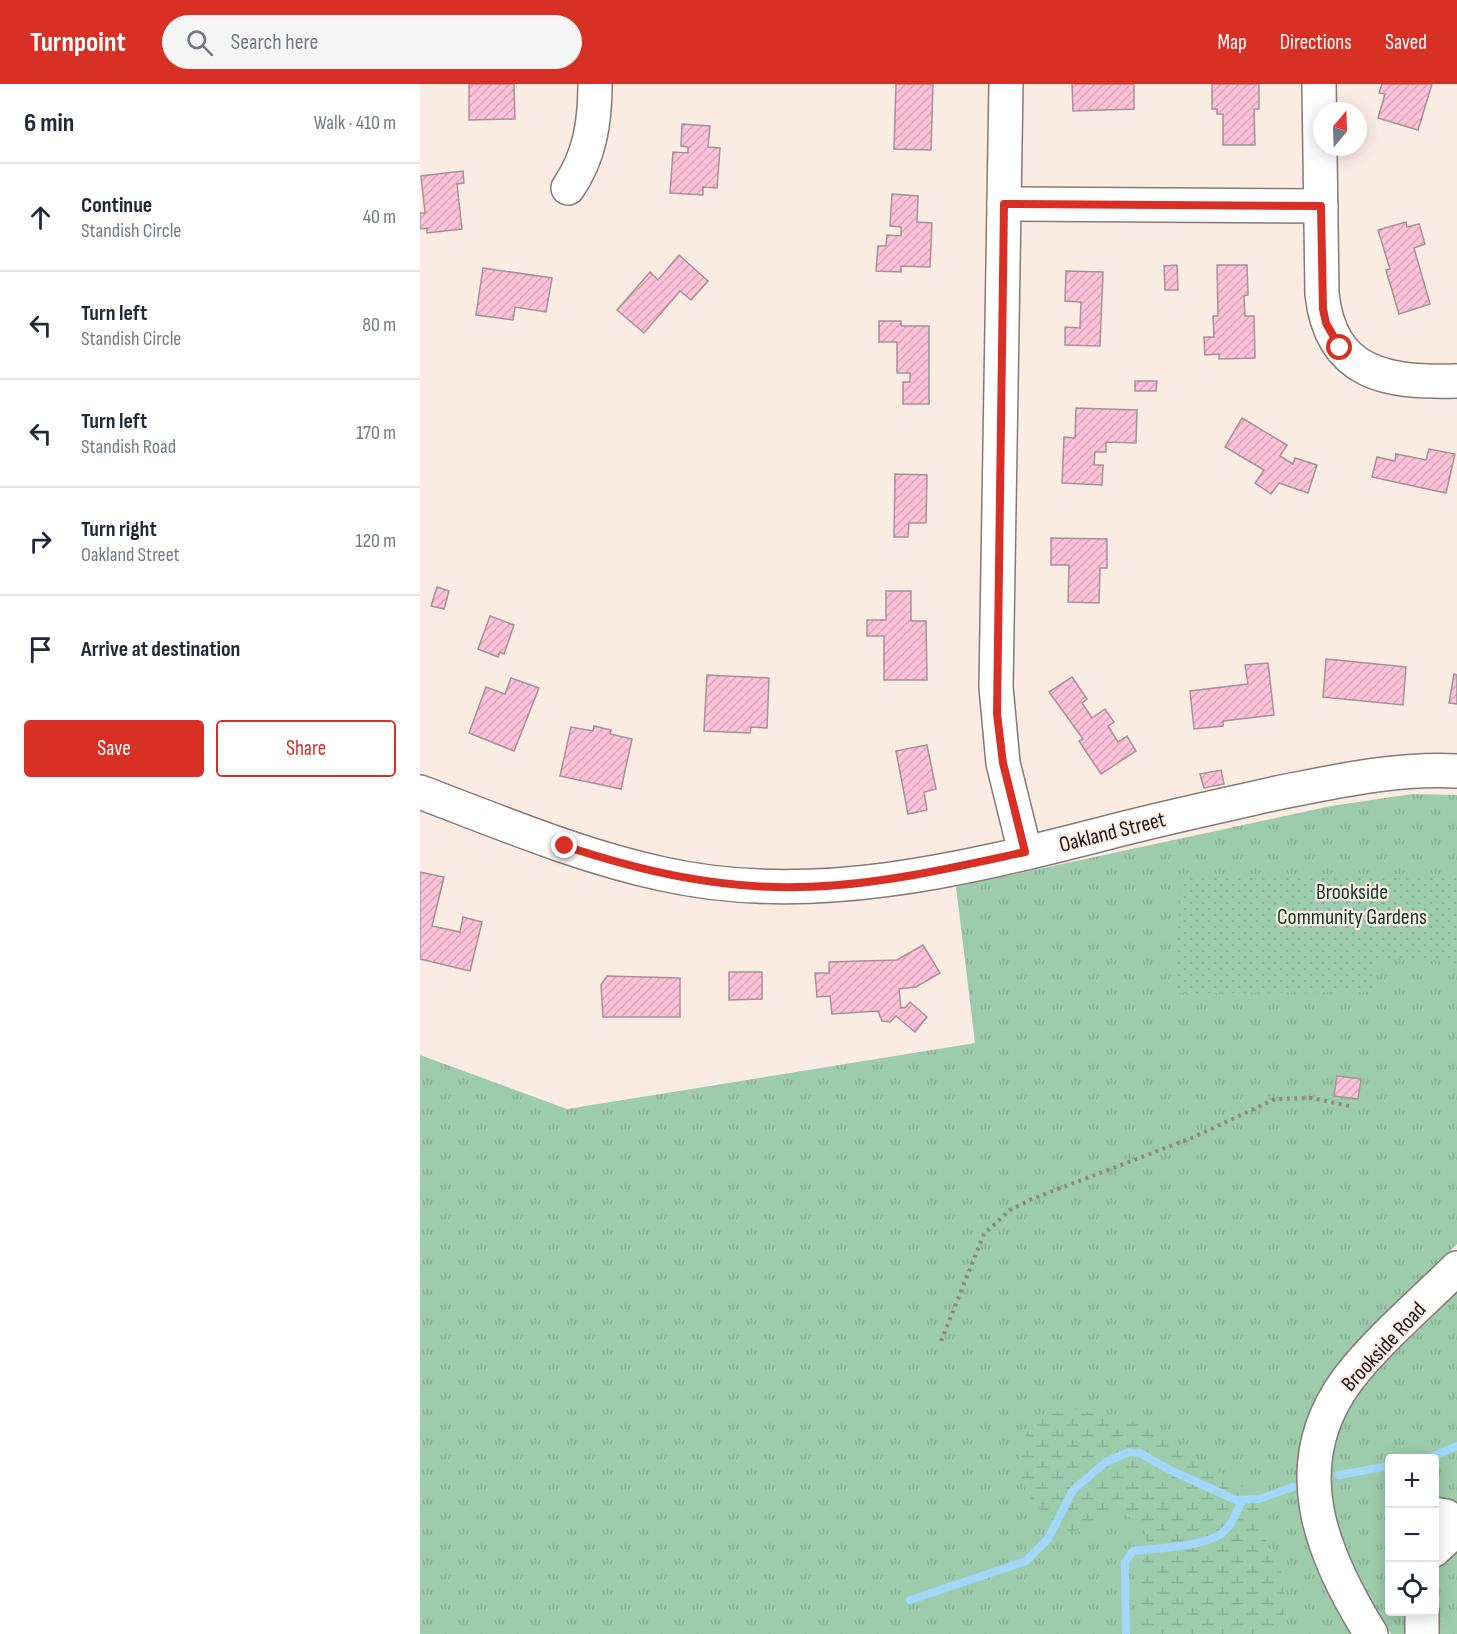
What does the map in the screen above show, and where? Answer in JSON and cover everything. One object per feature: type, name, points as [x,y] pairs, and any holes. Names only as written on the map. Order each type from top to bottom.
[{"type":"street","points":[[568,188],[585,157],[590,140],[595,84]]},
{"type":"street","points":[[1006,84],[997,705],[1003,763],[1025,852]]},
{"type":"street","points":[[1319,84],[1323,309],[1326,323],[1340,348],[1350,359],[1380,376],[1413,382],[1457,381]]},
{"type":"street","points":[[1004,204],[1321,206]]},
{"type":"street","name":"Oakland Street","points":[[420,792],[610,861],[689,879],[745,885],[799,887],[881,880],[1025,852],[1178,814],[1351,778],[1401,771],[1457,771]]},
{"type":"street","name":"Brookside Road","points":[[1371,1634],[1338,1578],[1320,1528],[1314,1491],[1317,1448],[1331,1408],[1348,1379],[1457,1268]]},
{"type":"street","points":[[1439,1515],[1446,1516],[1452,1523],[1449,1536],[1439,1545]]},
{"type":"street","points":[[1422,1616],[1422,1634]]},
{"type":"path","points":[[941,1341],[984,1234],[1010,1210],[1032,1199],[1194,1137],[1275,1099],[1312,1098],[1349,1106]]},
{"type":"green space","name":"Brookside Community Gardens","points":[[1412,794],[1457,795],[1457,1244],[1339,1364],[1314,1404],[1302,1438],[1297,1471],[1299,1504],[1307,1537],[1318,1570],[1351,1634],[420,1634],[420,1055],[567,1109],[975,1043],[956,887],[1331,806]]},
{"type":"green space","name":"Brookside Community Gardens","points":[[1181,874],[1457,874],[1457,963],[1408,959],[1375,960],[1374,992],[1175,993]]},
{"type":"green space","points":[[1457,1290],[1457,1634],[1391,1634],[1359,1578],[1336,1518],[1331,1488],[1332,1458],[1341,1427],[1357,1397],[1392,1355]]},
{"type":"green space","points":[[1074,1409],[1138,1423],[1256,1495],[1261,1508],[1264,1535],[1280,1568],[1284,1587],[1285,1606],[1281,1634],[1138,1634],[1139,1583],[1146,1549],[1146,1534],[1138,1522],[1121,1512],[1082,1531],[1066,1530],[1036,1506],[1026,1489],[1020,1471],[1020,1453],[1024,1437],[1035,1423],[1052,1414]]},
{"type":"building","points":[[469,84],[514,84],[515,119],[469,120]]},
{"type":"building","points":[[896,84],[933,84],[931,150],[894,149]]},
{"type":"building","points":[[1072,84],[1134,84],[1134,109],[1073,111]]},
{"type":"building","points":[[1212,84],[1259,84],[1259,109],[1254,109],[1255,145],[1223,145],[1223,114],[1217,114],[1217,109],[1212,109]]},
{"type":"building","points":[[1382,84],[1432,84],[1418,130],[1378,118],[1385,94],[1379,93]]},
{"type":"building","points":[[682,124],[710,126],[708,147],[720,148],[717,188],[703,187],[703,195],[670,193],[673,152],[688,153],[688,147],[681,146]]},
{"type":"building","points":[[463,171],[464,183],[457,184],[462,229],[427,233],[427,228],[420,229],[420,213],[425,213],[421,176]]},
{"type":"building","points":[[892,194],[918,196],[917,222],[932,223],[930,267],[901,266],[901,272],[876,271],[878,246],[886,246],[887,235],[901,236],[901,227],[890,226]]},
{"type":"building","points":[[1406,222],[1407,227],[1419,224],[1425,244],[1414,248],[1430,304],[1399,314],[1386,270],[1390,269],[1378,230]]},
{"type":"building","points":[[679,255],[708,281],[691,300],[680,291],[644,333],[617,310],[650,272],[658,280]]},
{"type":"building","points":[[1177,265],[1178,290],[1165,290],[1164,266]]},
{"type":"building","points":[[1217,265],[1247,265],[1248,295],[1244,296],[1245,316],[1254,316],[1255,358],[1219,359],[1219,354],[1205,355],[1204,337],[1214,337],[1213,316],[1218,316]]},
{"type":"building","points":[[483,268],[552,278],[546,312],[515,307],[513,320],[476,315]]},
{"type":"building","points":[[1066,271],[1103,272],[1100,346],[1065,345],[1065,327],[1080,328],[1081,302],[1065,301]]},
{"type":"building","points":[[879,321],[901,321],[901,326],[929,326],[929,404],[903,404],[903,382],[910,382],[910,373],[897,373],[897,342],[879,342]]},
{"type":"building","points":[[1135,381],[1157,381],[1156,391],[1135,391]]},
{"type":"building","points":[[1076,408],[1137,410],[1136,443],[1106,442],[1106,452],[1095,452],[1094,465],[1103,465],[1102,485],[1062,483],[1064,437],[1075,438]]},
{"type":"building","points":[[1242,418],[1287,445],[1280,456],[1293,464],[1295,458],[1317,465],[1308,493],[1279,483],[1271,494],[1255,483],[1264,470],[1225,447]]},
{"type":"building","points":[[1429,449],[1455,454],[1446,493],[1372,477],[1377,457],[1395,461],[1396,454],[1426,460]]},
{"type":"building","points":[[895,474],[927,475],[926,523],[909,523],[908,537],[894,537]]},
{"type":"building","points":[[1051,538],[1107,539],[1107,568],[1100,568],[1099,603],[1068,602],[1069,565],[1051,565]]},
{"type":"building","points":[[437,587],[449,591],[444,609],[431,606]]},
{"type":"building","points":[[886,591],[911,591],[911,621],[926,621],[927,680],[884,680],[884,636],[867,636],[867,620],[886,620]]},
{"type":"building","points":[[490,616],[514,625],[504,654],[500,652],[498,657],[478,649]]},
{"type":"building","points":[[1326,659],[1406,667],[1403,705],[1323,697]]},
{"type":"building","points":[[1268,663],[1274,715],[1223,721],[1223,726],[1194,729],[1190,691],[1248,684],[1245,665]]},
{"type":"building","points":[[1454,674],[1457,675],[1457,704],[1449,703]]},
{"type":"building","points":[[707,675],[769,678],[767,728],[751,727],[750,733],[704,731]]},
{"type":"building","points":[[1072,677],[1087,699],[1082,703],[1092,718],[1105,709],[1114,722],[1108,726],[1118,742],[1127,736],[1136,751],[1101,774],[1079,741],[1083,739],[1049,692]]},
{"type":"building","points":[[511,678],[539,688],[514,751],[469,733],[486,687],[505,694]]},
{"type":"building","points":[[594,726],[611,730],[610,734],[632,739],[621,789],[560,776],[571,727],[593,731]]},
{"type":"building","points":[[927,745],[936,789],[924,792],[927,810],[908,814],[896,751]]},
{"type":"building","points":[[1221,770],[1224,784],[1204,788],[1200,774]]},
{"type":"building","points":[[420,872],[444,877],[432,926],[460,932],[463,917],[482,922],[470,971],[420,959]]},
{"type":"building","points":[[923,945],[940,973],[916,987],[899,989],[901,1008],[906,1007],[910,1002],[927,1017],[915,1032],[896,1016],[890,1022],[882,1021],[878,1011],[832,1014],[830,996],[817,997],[815,973],[829,973],[829,962],[897,960]]},
{"type":"building","points":[[729,972],[762,972],[762,999],[729,1000]]},
{"type":"building","points":[[607,976],[680,978],[680,1017],[603,1017],[601,985]]},
{"type":"building","points":[[1337,1076],[1361,1079],[1358,1099],[1334,1096]]},
{"type":"waterway","points":[[1438,1454],[1457,1446]]},
{"type":"waterway","points":[[910,1600],[1026,1561],[1048,1539],[1073,1490],[1106,1462],[1129,1452],[1140,1453],[1170,1470],[1236,1500],[1259,1499],[1293,1487]]},
{"type":"waterway","points":[[1339,1475],[1385,1467]]},
{"type":"waterway","points":[[1126,1634],[1125,1562],[1133,1551],[1180,1546],[1214,1538],[1229,1526],[1242,1500]]},
{"type":"route","points":[[565,846],[610,861],[689,879],[745,885],[799,887],[907,876],[1025,852],[1003,763],[996,687],[1004,204],[1321,206],[1323,309],[1326,323],[1340,348]]}]
